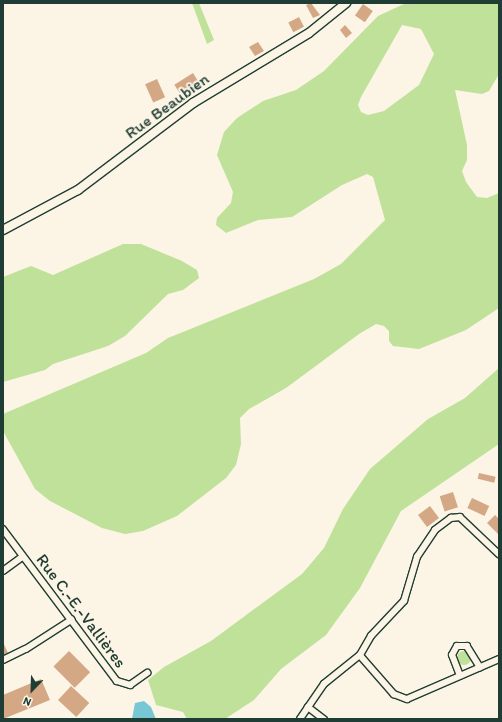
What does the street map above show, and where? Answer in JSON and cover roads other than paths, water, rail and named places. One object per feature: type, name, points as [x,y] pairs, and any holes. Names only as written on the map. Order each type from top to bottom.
[{"type":"main road","name":"Rue Beaubien","points":[[3,230],[78,190],[193,103],[309,33],[346,3]]},
{"type":"street","points":[[300,719],[324,684],[360,655],[371,636],[404,601],[417,557],[435,530],[444,522],[460,517],[499,554]]},
{"type":"street","name":"Rue C.-E.-Vallières","points":[[3,529],[22,556],[120,683],[130,685],[147,673]]},
{"type":"street","points":[[3,571],[22,556]]},
{"type":"street","points":[[3,660],[26,649],[71,620]]},
{"type":"street","points":[[460,676],[452,655],[457,646],[467,646],[480,667]]},
{"type":"street","points":[[360,655],[401,699],[499,659]]},
{"type":"street","points":[[308,707],[324,719]]},
{"type":"water","points":[[144,701],[151,707],[156,719],[132,719],[135,703]]}]
